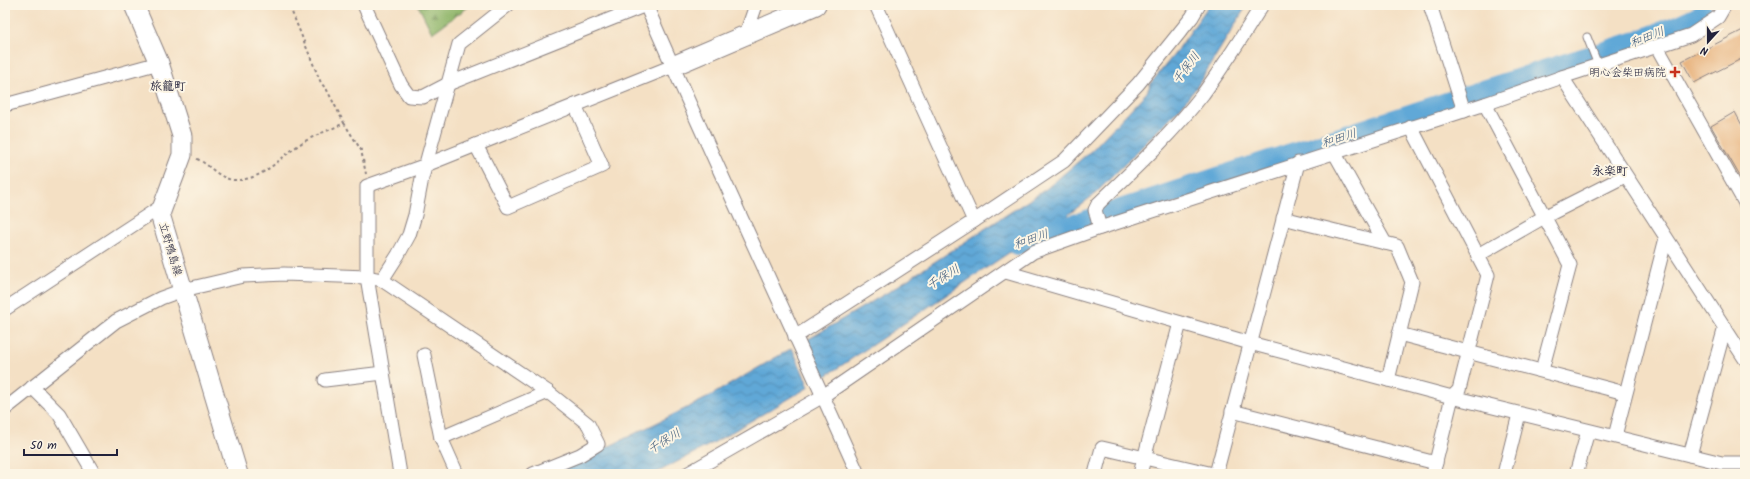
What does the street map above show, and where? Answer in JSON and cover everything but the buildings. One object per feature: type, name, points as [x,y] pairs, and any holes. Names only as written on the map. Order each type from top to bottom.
[{"type":"main road","name":"立野鴨島線","points":[[134,5],[159,63],[182,136],[182,156],[160,214],[238,474]]},
{"type":"main road","points":[[672,66],[816,5]]},
{"type":"street","points":[[364,5],[401,85],[409,96],[423,97],[448,84],[646,5],[672,66],[796,339],[822,392],[858,474]]},
{"type":"street","points":[[382,280],[409,235],[426,165],[459,44],[508,5]]},
{"type":"street","points":[[746,34],[756,5]]},
{"type":"street","points":[[876,5],[974,221]]},
{"type":"street","points":[[796,339],[1064,161],[1138,84],[1192,17],[1199,5]]},
{"type":"street","points":[[1098,220],[1098,204],[1153,149],[1202,95],[1236,48],[1262,5]]},
{"type":"street","points":[[1430,5],[1463,108]]},
{"type":"street","points":[[687,474],[822,392],[1006,272],[1034,252],[1098,220],[1334,152],[1411,128],[1463,108],[1485,104],[1598,63],[1691,36],[1718,17],[1725,5]]},
{"type":"street","points":[[1657,47],[1745,203]]},
{"type":"street","points":[[5,105],[159,63]]},
{"type":"street","points":[[400,474],[367,277],[367,186],[426,165],[672,66]]},
{"type":"street","points":[[1562,77],[1745,359]]},
{"type":"street","points":[[1485,104],[1570,265],[1542,370]]},
{"type":"street","points":[[476,145],[508,207],[602,166],[575,105]]},
{"type":"street","points":[[1232,411],[1434,468],[1452,397],[1459,390],[1488,275],[1411,128]]},
{"type":"street","points":[[1334,152],[1385,243]]},
{"type":"street","points":[[1095,474],[1102,448],[1214,474],[1298,163]]},
{"type":"street","points":[[1478,255],[1544,217],[1625,176]]},
{"type":"street","points":[[5,309],[162,206]]},
{"type":"street","points":[[1283,218],[1397,246],[1412,282],[1388,380]]},
{"type":"street","points":[[1615,436],[1666,238]]},
{"type":"street","points":[[1006,272],[1180,324],[1388,380],[1519,414],[1690,455],[1721,469],[1745,463]]},
{"type":"street","points":[[5,409],[116,321],[161,298],[184,290],[243,276],[284,274],[367,277],[382,280],[548,392],[588,424],[598,444],[580,455],[533,474]]},
{"type":"street","points":[[1140,474],[1180,324]]},
{"type":"street","points":[[1690,455],[1725,327]]},
{"type":"street","points":[[1399,334],[1542,370],[1625,393]]},
{"type":"street","points":[[424,355],[441,438],[457,474]]},
{"type":"street","points":[[325,380],[383,374]]},
{"type":"street","points":[[32,387],[59,414],[94,474]]},
{"type":"street","points":[[441,438],[548,392]]},
{"type":"street","points":[[1504,474],[1519,414]]},
{"type":"street","points":[[1576,474],[1588,431]]},
{"type":"lane","points":[[1587,37],[1598,63]]},
{"type":"path","points":[[289,5],[321,83],[327,90],[344,123],[361,150],[367,186]]},
{"type":"path","points":[[182,156],[194,157],[205,162],[217,172],[233,180],[244,178],[259,174],[280,161],[304,141],[344,123]]},
{"type":"green space","points":[[418,5],[471,5],[432,33]]},
{"type":"water","name":"千保川","points":[[1209,5],[1247,5],[1196,88],[1179,109],[1095,194],[1069,214],[1066,218],[1067,224],[1047,233],[1019,251],[1016,248],[823,378],[807,340],[890,291],[1046,189],[1092,150],[1147,92],[1151,83],[1177,51]]},
{"type":"water","name":"千保川","points":[[792,348],[809,387],[713,443],[654,474],[553,474],[705,399]]},
{"type":"waterway","name":"和田川","points":[[1017,244],[1550,69],[1628,45],[1666,31],[1703,14]]},
{"type":"place","name":"明心会柴田病院","points":[[1675,72]]},
{"type":"district","name":"旅籠町","points":[[168,86]]},
{"type":"district","name":"永楽町","points":[[1610,171]]}]
